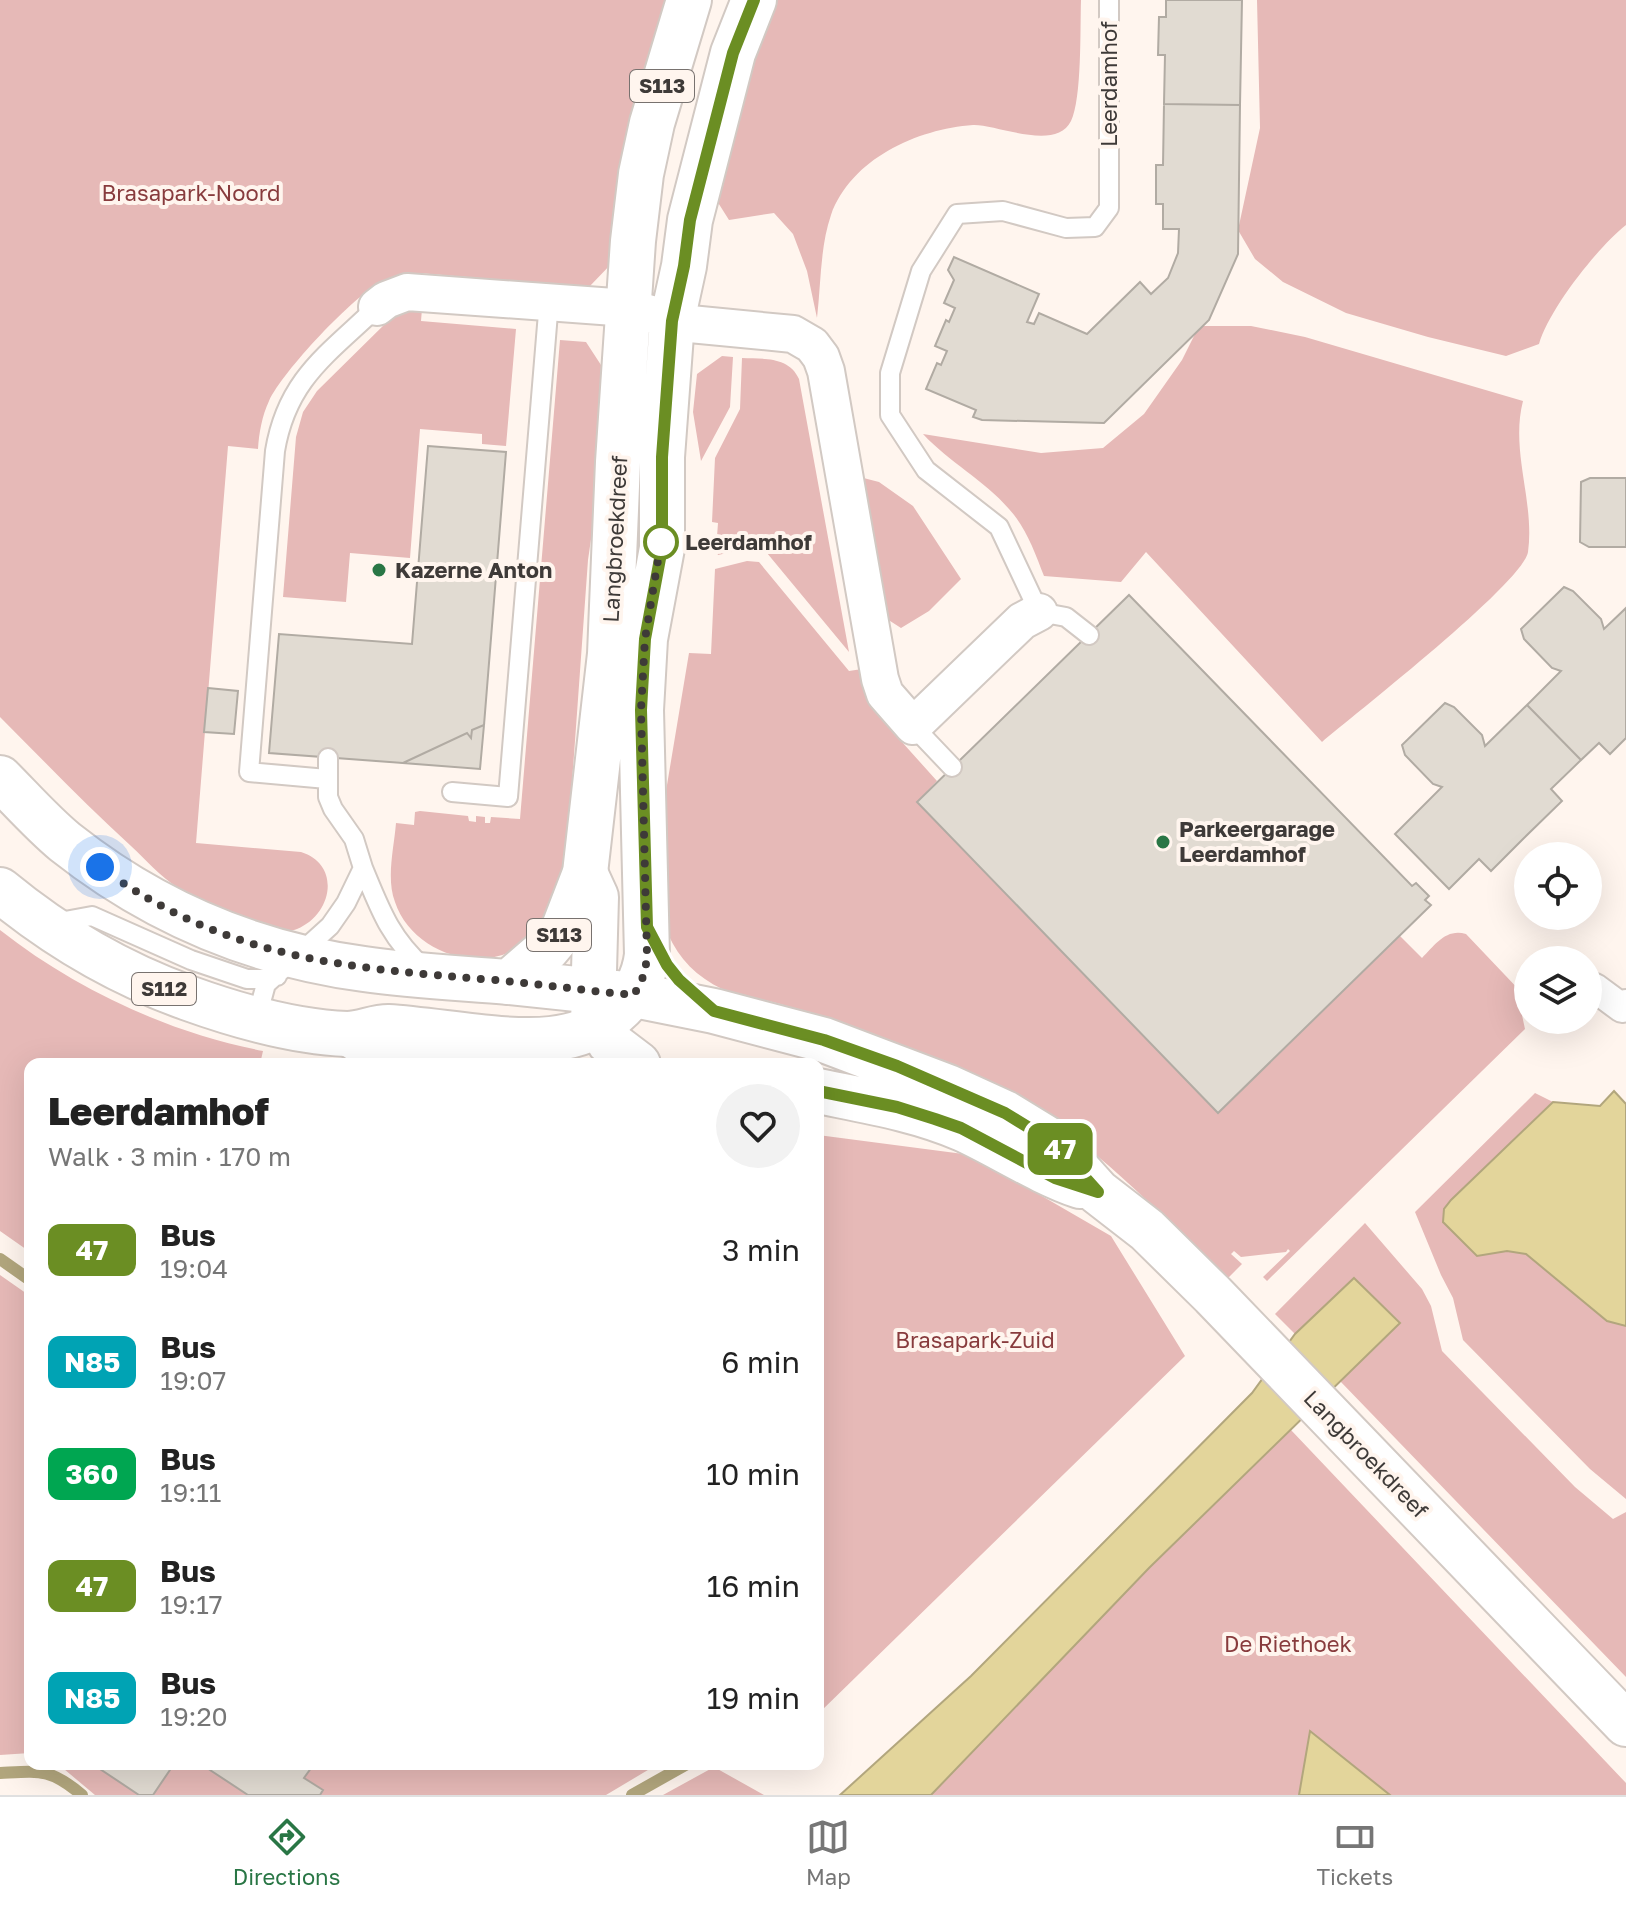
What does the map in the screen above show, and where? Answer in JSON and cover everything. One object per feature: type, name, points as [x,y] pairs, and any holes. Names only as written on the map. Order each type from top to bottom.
[{"type":"main road","name":"Langbroekdreef","points":[[608,1003],[596,897],[585,873],[610,654],[628,308],[641,174],[665,76],[689,0]]},
{"type":"main road","name":"Langbroekdreef","points":[[754,0],[733,53],[690,220],[672,321],[660,511],[662,548],[645,639],[641,710],[647,927],[667,965],[714,1011],[824,1040],[882,1061],[1005,1113],[1054,1143],[1098,1192],[1147,1230],[1213,1295],[1626,1724]]},
{"type":"main road","points":[[0,778],[63,840],[118,880],[199,925],[262,947],[288,966],[363,969],[509,982],[608,1003],[714,1011]]},
{"type":"main road","name":"S113","points":[[509,982],[547,949],[563,930],[585,873]]},
{"type":"main road","name":"S112","points":[[0,890],[43,925],[77,947],[154,986],[266,1023],[350,1034],[384,1057],[395,1058]]},
{"type":"main road","points":[[350,1034],[384,1027],[551,1039],[584,1032],[608,1003],[645,973],[647,927]]},
{"type":"main road","points":[[608,1003],[609,1042],[630,1058]]},
{"type":"main road","name":"Langbroekdreef","points":[[824,1092],[897,1107],[961,1128],[1055,1178],[1098,1192]]},
{"type":"street","points":[[377,307],[407,292],[549,301],[628,308],[672,321],[722,329],[793,334],[812,345],[826,371],[880,679],[885,694],[913,726],[1022,621],[1039,612]]},
{"type":"street","points":[[1602,993],[1622,1008],[1626,1004]]},
{"type":"lane","name":"Leerdamhof","points":[[1039,612],[999,527],[926,470],[890,415],[890,373],[921,271],[957,214],[1003,211],[1066,228],[1095,227],[1109,208],[1109,0]]},
{"type":"lane","points":[[452,792],[508,797],[549,301]]},
{"type":"lane","points":[[327,779],[249,772],[275,451],[279,425],[292,394],[317,364],[377,307]]},
{"type":"lane","points":[[1039,612],[1066,617],[1089,635]]},
{"type":"lane","points":[[913,726],[952,767]]},
{"type":"lane","points":[[328,758],[327,779],[333,809],[354,839],[390,930],[403,949],[432,975]]},
{"type":"lane","points":[[266,1023],[260,1006],[266,984],[330,926],[346,903],[363,868]]},
{"type":"lane","points":[[43,925],[92,916],[191,960],[247,979],[288,966]]},
{"type":"green space","name":"Brasapark-Noord","points":[[0,0],[681,0],[614,261],[589,287],[418,273],[383,281],[337,318],[288,372],[267,407],[258,449],[228,446],[196,843],[301,852],[314,858],[323,868],[328,890],[318,913],[297,929],[276,928],[225,911],[171,883],[0,717]]},
{"type":"green space","points":[[735,0],[1081,0],[1075,110],[1071,121],[1053,135],[1039,136],[973,125],[952,128],[909,140],[870,163],[841,195],[831,215],[823,253],[817,318],[807,271],[793,234],[774,213],[729,220],[717,201]]},
{"type":"green space","points":[[1257,0],[1626,0],[1626,225],[1576,280],[1553,314],[1539,344],[1506,356],[1346,313],[1283,282],[1255,259],[1238,230],[1260,128]]},
{"type":"green space","points":[[410,309],[422,309],[421,321],[516,329],[506,446],[482,444],[482,434],[420,429],[410,558],[350,553],[346,602],[283,597],[296,437],[303,412],[317,391],[391,318]]},
{"type":"green space","points":[[1199,326],[1251,326],[1305,337],[1523,401],[1519,439],[1529,533],[1528,552],[1519,568],[1469,618],[1322,742],[1146,552],[1121,582],[1044,576],[1015,516],[989,489],[923,434],[1041,453],[1103,448],[1144,414],[1182,360]]},
{"type":"green space","points":[[560,340],[586,342],[601,365],[600,399],[611,401],[588,560],[565,880],[549,916],[522,945],[505,954],[467,958],[448,954],[431,945],[403,919],[391,883],[396,823],[414,825],[415,812],[420,811],[468,816],[469,821],[476,822],[476,816],[485,817],[485,823],[490,823],[491,817],[520,819]]},
{"type":"green space","points":[[722,356],[733,357],[730,407],[701,461],[693,412],[697,374]]},
{"type":"green space","points":[[742,358],[782,363],[789,366],[799,379],[849,652],[753,536],[745,549],[718,555],[716,550],[718,523],[712,522],[715,458],[740,409]]},
{"type":"green space","points":[[848,474],[879,482],[913,506],[961,579],[929,611],[901,628],[887,619]]},
{"type":"green space","points":[[747,561],[759,562],[849,671],[862,669],[875,712],[937,781],[917,802],[1218,1113],[1400,936],[1422,958],[1447,936],[1466,934],[1514,985],[1514,1034],[1520,1034],[1267,1281],[1263,1277],[1290,1251],[1288,1249],[1286,1252],[1241,1257],[1234,1251],[1231,1254],[1242,1264],[1226,1280],[1100,1158],[1030,1106],[992,1084],[870,1033],[730,992],[713,984],[683,959],[668,934],[663,809],[689,653],[711,654],[715,569]]},
{"type":"green space","points":[[0,930],[60,971],[124,1006],[193,1033],[263,1051],[261,1058],[24,1058],[24,1248],[0,1231]]},
{"type":"green space","points":[[1535,1093],[1553,1102],[1444,1209],[1477,1256],[1507,1251],[1526,1254],[1607,1321],[1626,1326],[1626,1499],[1590,1469],[1463,1340],[1453,1298],[1415,1212]]},
{"type":"green space","name":"Brasapark-Zuid","points":[[824,1136],[971,1155],[1111,1236],[1185,1356],[824,1708]]},
{"type":"green space","points":[[1365,1223],[1422,1289],[1431,1306],[1442,1351],[1575,1487],[1613,1519],[1626,1512],[1626,1677],[1340,1381],[1400,1322],[1354,1278],[1295,1334],[1275,1314]]},
{"type":"green space","points":[[0,1275],[24,1292],[24,1753],[0,1755]]},
{"type":"green space","name":"De Riethoek","points":[[1291,1430],[1626,1783],[1626,1795],[931,1795],[1149,1568]]},
{"type":"green space","points":[[65,1770],[648,1770],[606,1795],[95,1795]]},
{"type":"green space","points":[[709,1770],[719,1770],[764,1795],[663,1795]]},
{"type":"shaded area","points":[[1614,1091],[1626,1104],[1626,1326],[1607,1321],[1526,1254],[1507,1251],[1477,1256],[1443,1222],[1444,1209],[1451,1200],[1553,1102],[1600,1106]]},
{"type":"shaded area","points":[[1354,1278],[1400,1323],[1149,1568],[931,1795],[840,1795],[971,1676],[1252,1393],[1295,1334]]},
{"type":"shaded area","points":[[1310,1731],[1390,1795],[1299,1795]]},
{"type":"building","points":[[1166,0],[1242,0],[1240,105],[1164,104],[1165,55],[1158,55],[1159,17],[1166,17]]},
{"type":"building","points":[[1164,104],[1240,105],[1238,254],[1209,320],[1104,423],[982,420],[973,417],[976,410],[926,389],[937,363],[941,365],[947,351],[935,346],[955,308],[944,303],[954,280],[948,270],[954,257],[1039,294],[1027,322],[1034,324],[1039,313],[1087,334],[1140,282],[1151,294],[1168,278],[1178,253],[1179,229],[1163,229],[1163,204],[1156,204],[1156,165],[1163,165]]},
{"type":"building","points":[[428,446],[506,452],[484,725],[472,730],[471,738],[467,733],[403,763],[269,753],[279,634],[412,644]]},
{"type":"building","points":[[1590,478],[1626,478],[1626,547],[1589,547],[1580,542],[1581,482]]},
{"type":"building","points":[[1564,587],[1573,591],[1601,619],[1604,629],[1626,608],[1626,738],[1610,754],[1599,743],[1581,760],[1527,705],[1561,671],[1552,668],[1524,639],[1521,629]]},
{"type":"building","name":"Parkeergarage Leerdamhof","points":[[1129,595],[1412,886],[1416,883],[1429,896],[1425,900],[1431,905],[1218,1113],[917,802]]},
{"type":"building","points":[[208,688],[238,691],[234,734],[204,732]]},
{"type":"building","points":[[1445,703],[1454,707],[1482,735],[1485,746],[1527,705],[1581,760],[1551,789],[1562,801],[1520,842],[1514,842],[1514,848],[1491,871],[1479,859],[1449,889],[1395,834],[1442,787],[1433,784],[1405,755],[1402,745]]},
{"type":"building","points":[[484,725],[480,769],[403,763],[467,733],[471,738],[472,730]]},
{"type":"building","points":[[102,1770],[170,1770],[153,1795],[139,1795]]},
{"type":"building","points":[[210,1770],[310,1770],[304,1778],[323,1790],[320,1795],[248,1795]]},
{"type":"waterway","points":[[0,1259],[24,1276]]},
{"type":"waterway","points":[[632,1795],[676,1770]]},
{"type":"waterway","points":[[0,1773],[44,1773],[61,1780],[82,1795]]},
{"type":"bus line","name":"47","points":[[754,0],[733,53],[690,220],[672,321],[662,457],[662,548],[645,639],[641,710],[647,927],[667,965],[714,1011],[824,1040],[897,1066],[1005,1113],[1054,1143],[1098,1192],[1055,1178],[961,1128],[897,1107],[824,1092]]},
{"type":"place","name":"Leerdamhof","points":[[661,542]]},
{"type":"place","name":"Kazerne Anton","points":[[379,570]]},
{"type":"place","name":"Parkeergarage Leerdamhof","points":[[1163,842]]},
{"type":"route","points":[[100,867],[143,895],[199,925],[299,957],[363,969],[634,995],[645,973],[647,955],[641,710],[645,639],[661,542]]}]
